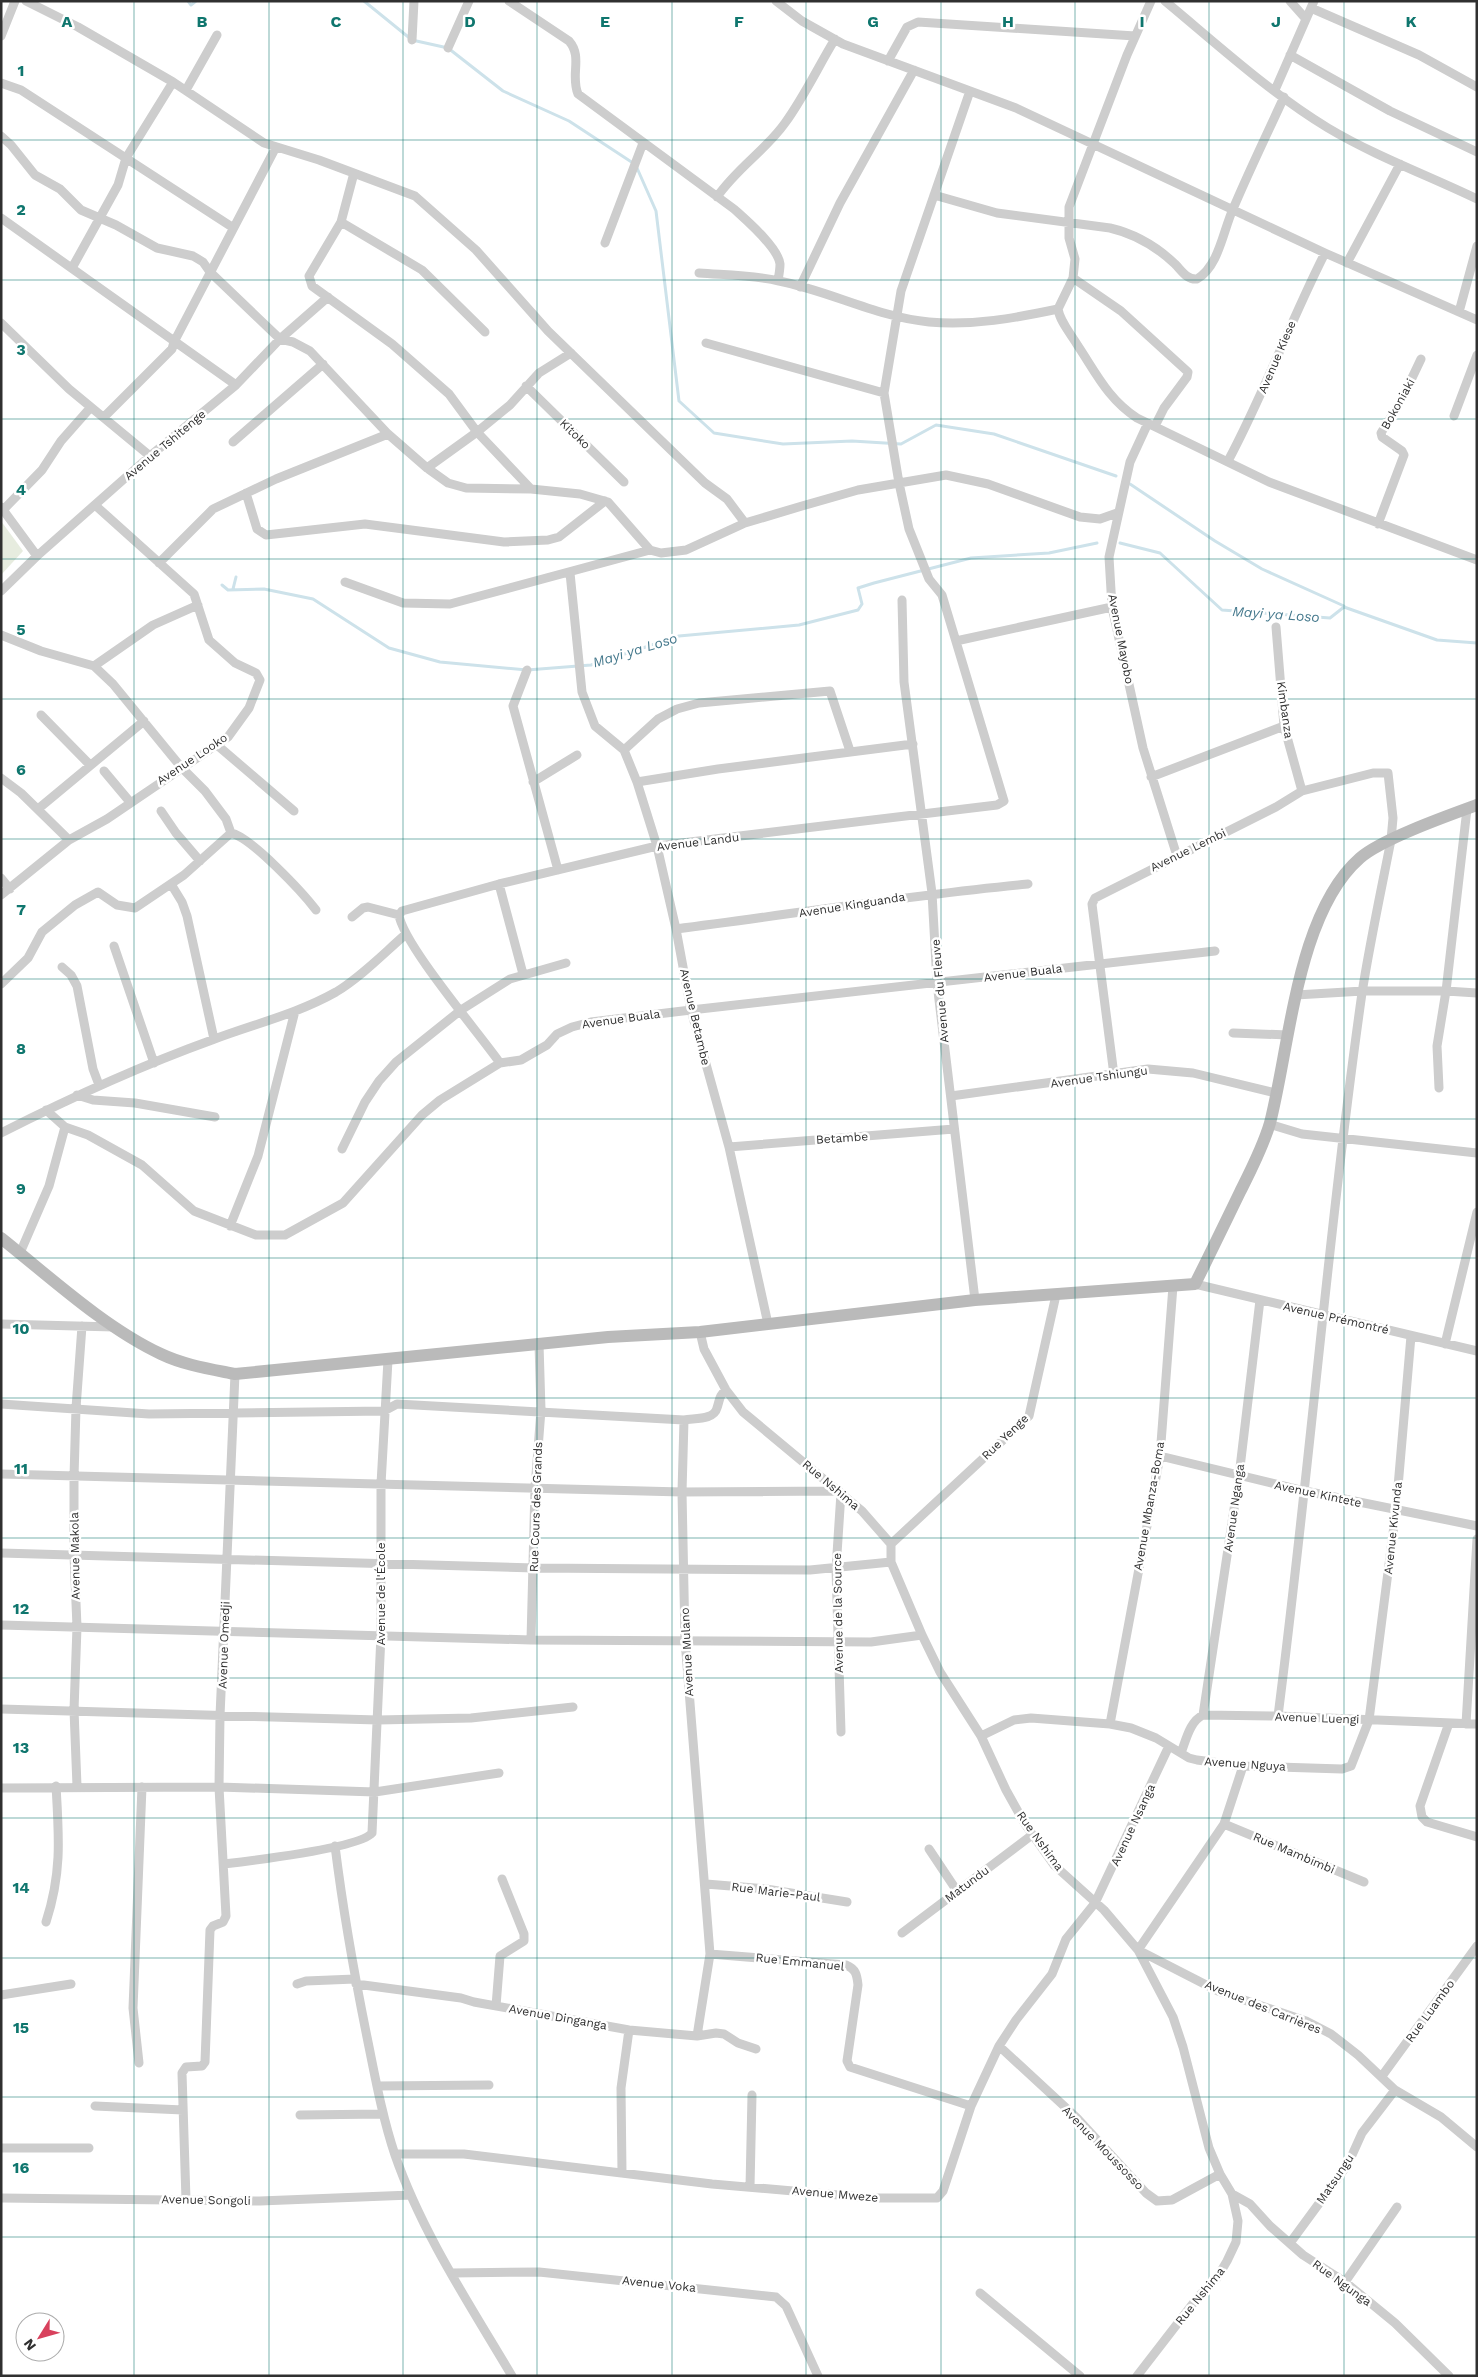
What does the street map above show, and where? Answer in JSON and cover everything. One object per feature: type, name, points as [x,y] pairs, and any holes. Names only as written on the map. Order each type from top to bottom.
[{"type":"street","points":[[1,36],[15,1]]},
{"type":"street","points":[[26,1],[78,27],[173,82],[264,143],[415,196],[476,250],[548,331],[705,483],[727,500],[745,523]]},
{"type":"street","points":[[412,40],[414,1]]},
{"type":"street","points":[[448,48],[469,1]]},
{"type":"street","points":[[508,1],[570,40],[578,57],[574,85],[578,94],[734,209],[756,230],[778,256],[780,264],[778,280]]},
{"type":"street","points":[[776,1],[802,21],[835,39],[888,61],[1016,108],[1346,263],[1477,320]]},
{"type":"street","points":[[1151,1],[1135,36],[1069,207],[1068,223],[1075,258],[1073,278],[1058,309],[1064,324],[1102,387],[1124,410],[1269,482],[1477,560]]},
{"type":"street","points":[[1165,1],[1284,97],[1336,132],[1400,164],[1477,198]]},
{"type":"street","points":[[1290,1],[1306,19]]},
{"type":"street","points":[[1275,90],[1312,5],[1418,55],[1477,87]]},
{"type":"street","points":[[888,61],[907,27],[918,22],[1135,36]]},
{"type":"street","points":[[186,90],[216,35]]},
{"type":"street","points":[[717,197],[737,171],[771,140],[785,123],[835,39]]},
{"type":"street","points":[[1290,55],[1390,111],[1477,152]]},
{"type":"street","points":[[800,287],[840,203],[914,70]]},
{"type":"street","points":[[1,82],[21,90],[232,227]]},
{"type":"street","points":[[72,268],[118,185],[126,158],[173,82]]},
{"type":"street","points":[[970,91],[901,291],[884,393],[899,483],[909,529],[929,579],[942,596],[956,641],[1112,607]]},
{"type":"street","points":[[934,196],[997,213],[1110,228],[1136,235],[1156,248],[1192,280],[1201,277],[1209,267],[1219,248],[1232,210],[1284,97]]},
{"type":"street","points":[[1,136],[11,145],[35,175],[60,189],[81,210],[157,248],[193,256],[204,262],[210,272],[280,339],[304,346],[388,434],[427,468],[456,486],[531,489],[580,494],[605,501],[615,508],[650,550]]},
{"type":"street","points":[[605,243],[643,143]]},
{"type":"street","points":[[104,417],[172,349],[232,227],[276,147]]},
{"type":"street","points":[[1346,263],[1400,164]]},
{"type":"street","points":[[354,173],[341,222],[309,276],[312,286],[392,344],[436,382],[462,409],[478,432],[531,489]]},
{"type":"street","points":[[1,218],[236,386]]},
{"type":"street","points":[[341,222],[422,270],[485,332]]},
{"type":"street","points":[[1459,312],[1477,246]]},
{"type":"street","name":"Avenue Kiese","points":[[1228,461],[1251,418],[1302,298],[1325,253]]},
{"type":"street","points":[[699,273],[778,280],[896,317],[956,324],[989,322],[1058,309]]},
{"type":"street","name":"Avenue Mayobo","points":[[1073,278],[1121,311],[1188,372],[1187,377],[1151,425],[1130,462],[1117,513],[1109,557],[1112,607],[1151,778],[1177,856]]},
{"type":"street","name":"Avenue Tshitenge","points":[[1,591],[37,556],[96,506],[150,456],[236,386],[280,339],[328,298]]},
{"type":"street","points":[[1,323],[69,389],[150,456]]},
{"type":"street","points":[[706,343],[884,393]]},
{"type":"street","points":[[427,468],[478,432],[510,405],[539,373],[571,353]]},
{"type":"street","points":[[1454,416],[1477,355]]},
{"type":"street","name":"Bokoniaki","points":[[1378,524],[1404,455],[1402,451],[1382,437],[1381,432],[1402,399],[1421,359]]},
{"type":"street","points":[[233,442],[323,364]]},
{"type":"street","name":"Kitoko","points":[[526,386],[624,482]]},
{"type":"street","points":[[37,556],[2,508],[42,470],[61,441],[91,407]]},
{"type":"street","points":[[159,563],[213,509],[246,493],[388,434]]},
{"type":"street","points":[[345,582],[403,603],[442,604],[462,602],[650,550],[661,553],[686,550],[745,523],[858,490],[946,475],[988,484],[1080,517],[1100,519],[1117,513]]},
{"type":"street","points":[[246,493],[257,529],[266,535],[365,524],[504,542],[548,540],[559,537],[605,501]]},
{"type":"street","name":"Avenue Looko","points":[[1,895],[68,840],[107,819],[181,767],[228,737],[249,708],[260,680],[256,673],[235,663],[209,640],[194,594],[96,506]]},
{"type":"street","name":"Avenue Betambe","points":[[570,573],[582,692],[595,726],[624,750],[637,782],[657,846],[676,929],[691,1010],[729,1147],[768,1324]]},
{"type":"street","name":"Avenue du Fleuve","points":[[902,600],[904,682],[932,893],[937,983],[975,1300]]},
{"type":"street","points":[[94,666],[154,625],[198,605]]},
{"type":"street","name":"Kimbanza","points":[[1276,628],[1284,726],[1302,791]]},
{"type":"street","points":[[1,635],[41,651],[94,666],[114,684],[181,767],[205,791],[226,819],[231,833],[246,839],[305,896],[316,910]]},
{"type":"street","name":"Avenue Landu","points":[[399,915],[402,911],[499,884],[657,846],[997,806],[1004,801],[956,641]]},
{"type":"street","points":[[527,670],[513,706],[558,870]]},
{"type":"street","points":[[624,750],[658,719],[678,709],[699,702],[830,691],[850,751]]},
{"type":"street","points":[[41,715],[90,765]]},
{"type":"street","points":[[38,809],[144,721]]},
{"type":"street","points":[[1151,778],[1284,726]]},
{"type":"street","points":[[637,782],[850,751],[913,744]]},
{"type":"street","points":[[217,745],[294,811]]},
{"type":"street","points":[[533,782],[577,755]]},
{"type":"street","points":[[104,771],[130,802]]},
{"type":"street","name":"Avenue Lembi","points":[[1114,1075],[1092,904],[1095,898],[1276,807],[1302,791],[1373,773],[1388,773],[1393,818],[1391,840]]},
{"type":"street","points":[[1,778],[38,809],[68,840]]},
{"type":"street","points":[[1,1238],[114,1328],[162,1355],[194,1366],[234,1374],[539,1344],[700,1332],[975,1300],[1195,1284],[1257,1158],[1269,1124],[1296,995],[1325,902],[1347,871],[1361,857],[1391,840],[1472,807]]},
{"type":"street","points":[[1439,1088],[1437,1046],[1472,807]]},
{"type":"street","points":[[161,811],[176,834],[200,861]]},
{"type":"street","points":[[1,984],[28,958],[42,932],[94,892],[104,894],[124,908],[135,908],[171,884],[231,833]]},
{"type":"street","points":[[1278,1716],[1305,1491],[1322,1314],[1343,1140],[1363,991],[1391,840]]},
{"type":"street","points":[[1,878],[10,888]]},
{"type":"street","points":[[171,884],[182,902],[187,916],[214,1039]]},
{"type":"street","points":[[499,884],[509,928],[524,974]]},
{"type":"street","name":"Avenue Kinguanda","points":[[676,929],[840,908],[932,893],[1028,884]]},
{"type":"street","points":[[352,917],[368,907],[399,915],[406,934],[500,1062]]},
{"type":"street","points":[[1,1134],[99,1085],[214,1039],[295,1011],[339,990],[406,934]]},
{"type":"street","points":[[114,946],[154,1062]]},
{"type":"street","name":"Avenue Buala","points":[[46,1110],[65,1127],[88,1135],[142,1164],[194,1210],[256,1235],[285,1235],[343,1203],[434,1105],[460,1086],[500,1062],[521,1060],[547,1045],[557,1034],[572,1026],[691,1010],[1215,951]]},
{"type":"street","points":[[342,1148],[365,1102],[379,1081],[396,1062],[461,1010],[510,979],[566,963]]},
{"type":"street","points":[[62,967],[71,975],[77,986],[93,1069],[99,1085]]},
{"type":"street","points":[[1296,995],[1363,991],[1477,993]]},
{"type":"street","points":[[230,1226],[258,1156],[295,1011]]},
{"type":"street","points":[[1233,1033],[1288,1035]]},
{"type":"street","name":"Avenue Tshiungu","points":[[951,1096],[1148,1069],[1194,1072],[1276,1093]]},
{"type":"street","points":[[77,1095],[93,1100],[135,1103],[214,1117]]},
{"type":"street","points":[[1269,1124],[1302,1134],[1343,1140],[1477,1153]]},
{"type":"street","points":[[20,1253],[49,1186],[65,1127]]},
{"type":"street","name":"Betambe","points":[[729,1147],[954,1129]]},
{"type":"street","points":[[1445,1344],[1477,1212]]},
{"type":"street","name":"Avenue Prémontré","points":[[1195,1284],[1477,1351]]},
{"type":"street","name":"Avenue Mbanza-Boma","points":[[1110,1724],[1160,1456],[1173,1286]]},
{"type":"street","name":"Rue Yenge","points":[[891,1544],[1029,1416],[1056,1295]]},
{"type":"street","name":"Avenue Nganga","points":[[1203,1715],[1240,1476],[1260,1300]]},
{"type":"street","points":[[1,1324],[114,1328]]},
{"type":"street","name":"Avenue Makola","points":[[77,1786],[74,1710],[77,1627],[74,1555],[74,1477],[76,1408],[82,1326]]},
{"type":"street","name":"Rue Nshima","points":[[700,1332],[704,1349],[726,1390],[743,1412],[862,1510],[891,1544],[891,1562],[922,1635],[940,1672],[981,1736],[1006,1790],[1032,1835],[1054,1865],[1124,1931],[1138,1950],[1173,2018],[1207,2140],[1220,2174],[1232,2194],[1238,2221],[1236,2242],[1217,2278],[1198,2297],[1137,2376]]},
{"type":"street","name":"Avenue Kivunda","points":[[1370,1720],[1396,1510],[1411,1336]]},
{"type":"street","name":"Rue Cours des Grands","points":[[531,1640],[535,1568],[535,1488],[541,1410],[539,1344]]},
{"type":"street","name":"Avenue de l'École","points":[[335,1846],[368,1838],[373,1829],[381,1635],[384,1411],[388,1360]]},
{"type":"street","name":"Avenue Omedji","points":[[183,2110],[181,2084],[183,2069],[202,2066],[206,2054],[210,1930],[213,1926],[223,1922],[226,1916],[219,1787],[220,1716],[226,1633],[226,1559],[231,1480],[234,1374]]},
{"type":"street","points":[[1,1404],[149,1414],[384,1411],[398,1404],[541,1410],[684,1420],[712,1415],[716,1412],[720,1396],[726,1390]]},
{"type":"street","name":"Avenue Mulano","points":[[684,1420],[682,1492],[685,1640],[706,1884]]},
{"type":"street","name":"Avenue Kintete","points":[[1160,1456],[1305,1491],[1477,1526]]},
{"type":"street","points":[[1,1474],[682,1492],[840,1492]]},
{"type":"street","name":"Avenue de la Source","points":[[840,1492],[836,1569],[841,1732]]},
{"type":"street","points":[[1466,1724],[1477,1539]]},
{"type":"street","points":[[1,1553],[535,1568],[836,1569],[891,1562]]},
{"type":"street","points":[[1,1625],[226,1633],[381,1635],[531,1640],[871,1642],[922,1635]]},
{"type":"street","points":[[1,1709],[378,1720],[471,1718],[573,1707]]},
{"type":"street","points":[[1181,1753],[1196,1718],[1203,1715]]},
{"type":"street","name":"Avenue Luengi","points":[[1203,1715],[1477,1724]]},
{"type":"street","name":"Avenue Nguya","points":[[981,1736],[1014,1720],[1031,1718],[1110,1724],[1131,1728],[1197,1760],[1243,1766],[1348,1768],[1353,1763],[1370,1720]]},
{"type":"street","points":[[1449,1723],[1420,1806],[1420,1812],[1427,1822],[1477,1838]]},
{"type":"street","name":"Avenue Nsanga","points":[[1095,1903],[1170,1746]]},
{"type":"street","points":[[1138,1950],[1224,1824],[1231,1808],[1243,1766]]},
{"type":"street","points":[[1,1788],[142,1786],[374,1792],[499,1773]]},
{"type":"street","points":[[46,1922],[54,1898],[60,1855],[56,1786]]},
{"type":"street","points":[[139,2063],[133,2008],[142,1786]]},
{"type":"street","name":"Rue Mambimbi","points":[[1224,1824],[1364,1882]]},
{"type":"street","name":"Matundu","points":[[902,1933],[1032,1835]]},
{"type":"street","points":[[224,1864],[335,1846],[347,1940],[383,2114],[395,2154],[411,2195],[452,2273],[512,2376]]},
{"type":"street","points":[[929,1849],[957,1891]]},
{"type":"street","points":[[496,2006],[500,1956],[524,1941],[524,1934],[502,1879]]},
{"type":"street","points":[[697,2036],[710,1954],[706,1884]]},
{"type":"street","name":"Rue Marie-Paul","points":[[706,1884],[766,1889],[847,1902]]},
{"type":"street","name":"Avenue Mweze","points":[[395,2154],[464,2154],[750,2187],[873,2198],[932,2200],[943,2191],[970,2106],[999,2046],[1016,2020],[1052,1974],[1066,1939],[1095,1903]]},
{"type":"street","name":"Rue Luambo","points":[[1382,2076],[1477,1946]]},
{"type":"street","name":"Avenue des Carrières","points":[[1138,1950],[1218,1991],[1306,2021],[1331,2034],[1396,2090],[1441,2117],[1477,2147]]},
{"type":"street","name":"Rue Emmanuel","points":[[710,1954],[852,1968],[857,1974],[858,1985],[848,2061],[850,2066],[970,2106]]},
{"type":"street","name":"Avenue Dinganga","points":[[297,1984],[306,1982],[356,1981],[461,1998],[628,2030],[697,2036],[716,2033],[724,2034],[738,2043],[756,2049]]},
{"type":"street","points":[[1,1995],[71,1984]]},
{"type":"street","points":[[622,2173],[622,2088],[628,2030]]},
{"type":"street","name":"Avenue Moussosso","points":[[999,2046],[1077,2118],[1146,2193],[1157,2200],[1172,2200],[1220,2174]]},
{"type":"street","points":[[377,2086],[489,2085]]},
{"type":"street","name":"Matsungu","points":[[1290,2243],[1348,2164],[1362,2133],[1396,2090]]},
{"type":"street","points":[[750,2187],[752,2095]]},
{"type":"street","points":[[95,2106],[183,2110],[186,2200]]},
{"type":"street","points":[[300,2115],[383,2114]]},
{"type":"street","points":[[1,2148],[88,2148]]},
{"type":"street","name":"Rue Ngunga","points":[[1232,2194],[1250,2204],[1270,2226],[1303,2255],[1345,2282],[1395,2323],[1449,2376]]},
{"type":"street","name":"Avenue Songoli","points":[[1,2198],[260,2201],[411,2195]]},
{"type":"street","points":[[1345,2282],[1397,2207]]},
{"type":"street","name":"Avenue Voka","points":[[452,2273],[539,2272],[776,2297],[786,2306],[818,2376]]},
{"type":"street","points":[[980,2293],[1080,2376]]},
{"type":"shaded area","points":[[1,521],[23,551],[1,575]]},
{"type":"waterway","points":[[188,1],[191,5],[196,1]]},
{"type":"waterway","points":[[364,1],[412,40],[448,48],[503,91],[569,121],[633,163]]},
{"type":"waterway","points":[[637,168],[656,211],[679,401],[714,433],[783,444],[852,441],[901,444],[936,425],[994,434],[1116,476]]},
{"type":"waterway","points":[[1130,484],[1215,541],[1262,569],[1344,606]]},
{"type":"waterway","name":"Mayi ya Loso","points":[[222,585],[228,590],[264,589],[313,599],[389,648],[440,662],[527,670],[591,665],[679,636],[799,625],[858,610],[862,604],[858,588],[874,583],[971,558],[1049,553],[1097,543]]},
{"type":"waterway","name":"Mayi ya Loso","points":[[1120,543],[1160,553],[1222,610],[1330,618],[1344,607],[1437,640],[1477,643]]},
{"type":"waterway","points":[[233,589],[236,577]]}]
